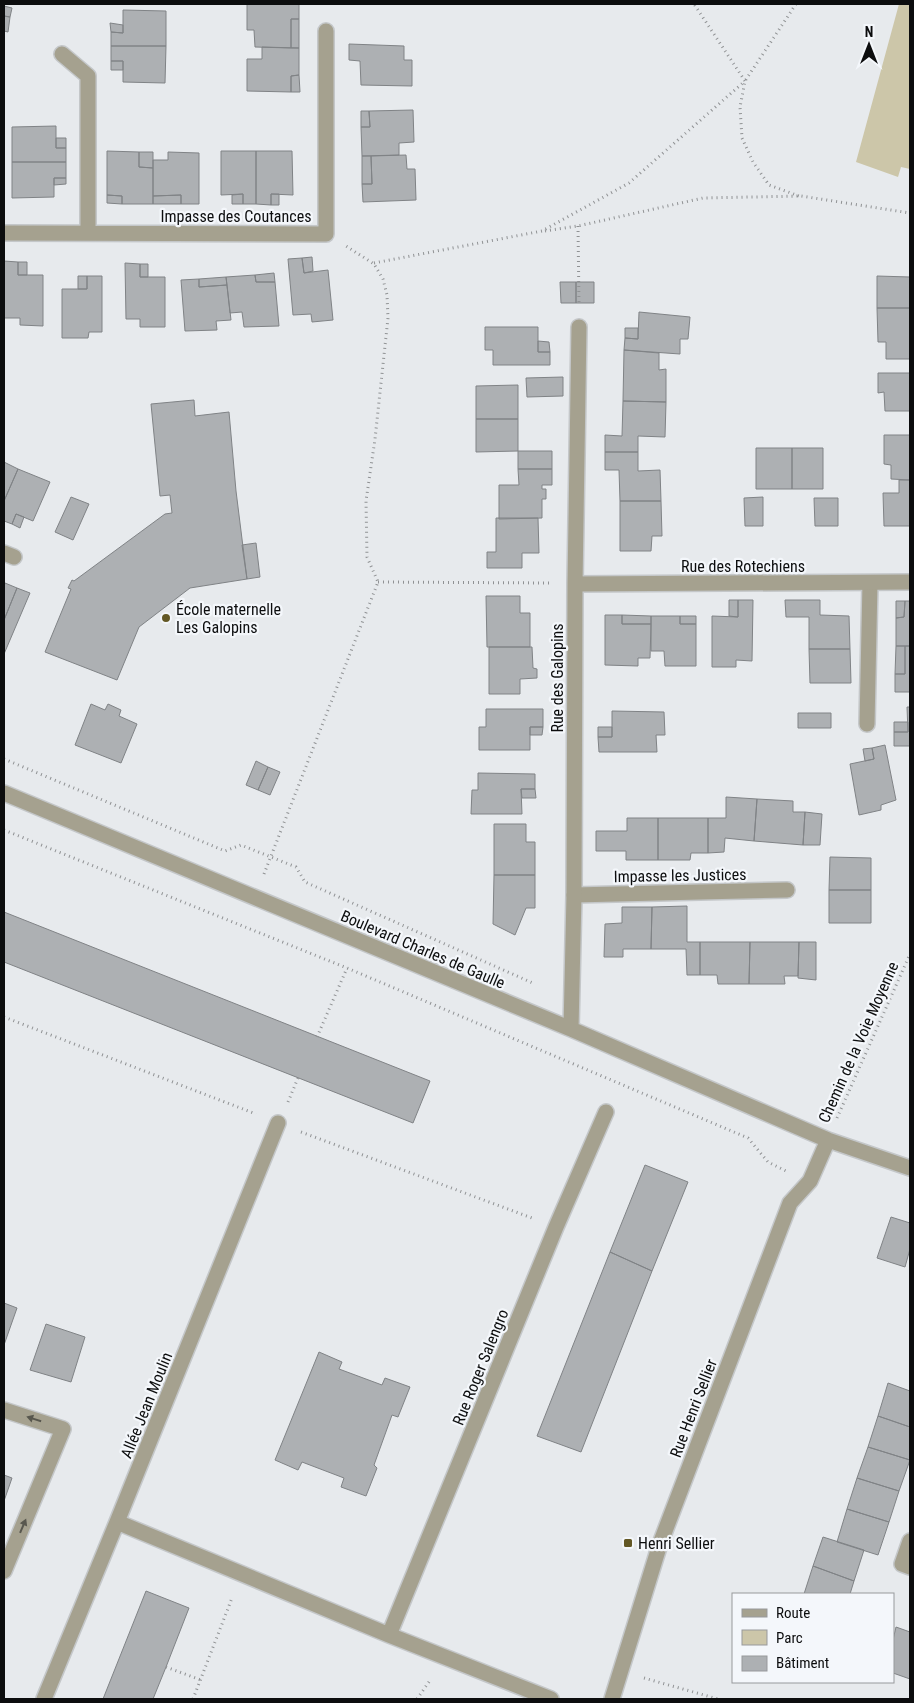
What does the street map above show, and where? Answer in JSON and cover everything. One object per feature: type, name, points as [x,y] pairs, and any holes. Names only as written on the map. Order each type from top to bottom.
[{"type":"street","name":"Impasse des Coutances","points":[[4,233],[326,234],[326,31]]},
{"type":"street","points":[[62,54],[88,76],[88,232]]},
{"type":"street","name":"Rue des Galopins","points":[[571,1029],[574,895],[575,584],[580,327]]},
{"type":"street","name":"Rue des Rotechiens","points":[[575,584],[910,582]]},
{"type":"street","points":[[867,724],[870,583]]},
{"type":"street","name":"Boulevard Charles de Gaulle","points":[[4,793],[571,1029],[828,1140],[910,1168]]},
{"type":"street","name":"Impasse les Justices","points":[[574,895],[787,890]]},
{"type":"street","name":"Rue Roger Salengro","points":[[389,1635],[552,1236],[606,1112]]},
{"type":"street","name":"Allée Jean Moulin","points":[[44,1699],[278,1123]]},
{"type":"street","name":"Rue Henri Sellier","points":[[612,1699],[660,1544],[790,1203],[810,1181],[828,1140]]},
{"type":"street","points":[[4,1410],[64,1429],[4,1571]]},
{"type":"street","points":[[117,1522],[389,1635],[551,1699]]},
{"type":"street","points":[[910,1541],[902,1564],[910,1567]]},
{"type":"path","points":[[694,4],[745,81],[740,107],[742,138],[753,162],[769,185],[801,196]]},
{"type":"path","points":[[542,231],[629,183],[745,81],[796,4]]},
{"type":"path","points":[[374,264],[542,231],[578,226],[704,198],[801,196],[910,213]]},
{"type":"path","points":[[578,226],[580,327]]},
{"type":"path","points":[[255,898],[378,582],[367,558],[366,501],[375,439],[388,318],[387,295],[383,280],[374,264],[326,234]]},
{"type":"path","points":[[378,582],[575,584]]},
{"type":"path","points":[[4,759],[225,851],[241,845],[296,867],[305,882],[572,1000]]},
{"type":"path","points":[[4,830],[347,968],[748,1138],[768,1162],[810,1181]]},
{"type":"path","name":"Chemin de la Voie Moyenne","points":[[828,1140],[910,954]]},
{"type":"path","points":[[317,1036],[347,968]]},
{"type":"path","points":[[194,1699],[242,1574]]},
{"type":"path","points":[[166,1667],[201,1680]]},
{"type":"path","points":[[620,1672],[718,1699]]},
{"type":"green space","points":[[899,4],[910,4],[910,169],[901,167],[898,177],[856,162]]},
{"type":"building","points":[[247,4],[299,4],[299,19],[291,19],[291,48],[255,47],[254,30],[247,30]]},
{"type":"building","points":[[4,6],[12,8],[10,17],[4,16]]},
{"type":"building","points":[[123,10],[166,11],[166,46],[111,46],[111,32],[123,33]]},
{"type":"building","points":[[4,16],[10,17],[8,32],[4,31]]},
{"type":"building","points":[[291,19],[299,19],[299,48],[291,48]]},
{"type":"building","points":[[110,23],[123,25],[123,33],[111,32]]},
{"type":"building","points":[[349,44],[404,46],[404,60],[412,60],[412,86],[361,85],[360,61],[349,60]]},
{"type":"building","points":[[111,46],[166,46],[165,83],[123,82],[123,61],[111,61]]},
{"type":"building","points":[[262,47],[299,48],[299,75],[291,76],[291,92],[247,91],[247,59],[262,59]]},
{"type":"building","points":[[111,61],[123,61],[123,70],[111,70]]},
{"type":"building","points":[[299,75],[300,92],[291,92],[291,76]]},
{"type":"building","points":[[413,110],[414,142],[399,143],[399,155],[362,156],[361,127],[370,127],[369,111]]},
{"type":"building","points":[[361,111],[369,111],[370,127],[361,127]]},
{"type":"building","points":[[56,126],[56,148],[66,148],[66,162],[12,162],[12,127]]},
{"type":"building","points":[[56,138],[66,138],[66,148],[56,148]]},
{"type":"building","points":[[107,151],[139,152],[139,167],[153,168],[153,204],[122,204],[122,196],[107,195]]},
{"type":"building","points":[[221,151],[256,151],[256,204],[243,204],[243,194],[221,195]]},
{"type":"building","points":[[256,151],[292,151],[293,195],[271,194],[271,205],[256,204]]},
{"type":"building","points":[[139,152],[153,152],[153,168],[139,167]]},
{"type":"building","points":[[168,152],[199,153],[199,204],[181,204],[181,195],[153,196],[153,160],[168,160]]},
{"type":"building","points":[[406,155],[407,169],[415,169],[416,200],[363,202],[362,184],[372,184],[371,156]]},
{"type":"building","points":[[362,156],[371,156],[372,184],[362,184]]},
{"type":"building","points":[[12,162],[66,162],[66,178],[54,178],[54,197],[12,198]]},
{"type":"building","points":[[54,178],[66,178],[66,184],[54,185]]},
{"type":"building","points":[[243,194],[243,204],[232,204],[232,195]]},
{"type":"building","points":[[271,194],[279,194],[279,205],[271,205]]},
{"type":"building","points":[[107,195],[122,196],[122,204],[107,203]]},
{"type":"building","points":[[181,195],[181,204],[153,204],[153,196]]},
{"type":"building","points":[[312,257],[313,271],[304,273],[302,258]]},
{"type":"building","points":[[302,258],[304,273],[328,270],[333,320],[312,322],[311,314],[293,315],[288,259]]},
{"type":"building","points":[[4,261],[18,262],[18,275],[43,275],[43,326],[20,325],[20,318],[4,318]]},
{"type":"building","points":[[18,262],[27,262],[27,275],[18,275]]},
{"type":"building","points":[[125,263],[140,264],[140,277],[165,277],[165,327],[140,327],[140,319],[126,319]]},
{"type":"building","points":[[140,264],[148,264],[148,277],[140,277]]},
{"type":"building","points":[[274,273],[275,282],[256,282],[255,275]]},
{"type":"building","points":[[255,275],[256,282],[275,282],[279,326],[244,327],[242,312],[230,313],[226,277]]},
{"type":"building","points":[[78,276],[87,276],[87,289],[78,289]]},
{"type":"building","points":[[87,276],[102,276],[102,332],[89,332],[88,338],[62,338],[62,289],[87,289]]},
{"type":"building","points":[[877,276],[910,277],[910,308],[877,308]]},
{"type":"building","points":[[226,277],[227,285],[199,287],[199,279]]},
{"type":"building","points":[[199,279],[199,287],[227,285],[231,320],[216,321],[217,330],[185,331],[181,280]]},
{"type":"building","points":[[560,282],[576,282],[576,303],[561,303]]},
{"type":"building","points":[[576,282],[594,282],[594,303],[576,303]]},
{"type":"building","points":[[877,308],[910,308],[910,359],[886,359],[886,342],[878,342]]},
{"type":"building","points":[[639,312],[690,317],[688,339],[680,339],[680,354],[624,350],[625,338],[638,339]]},
{"type":"building","points":[[485,327],[538,327],[538,352],[550,352],[550,365],[493,365],[493,350],[485,350]]},
{"type":"building","points":[[625,328],[638,328],[638,339],[625,338]]},
{"type":"building","points":[[538,341],[549,342],[550,352],[538,352]]},
{"type":"building","points":[[624,350],[659,353],[659,370],[666,369],[666,402],[623,401]]},
{"type":"building","points":[[878,373],[910,373],[910,411],[885,411],[884,392],[878,393]]},
{"type":"building","points":[[563,377],[563,396],[527,397],[526,378]]},
{"type":"building","points":[[518,385],[518,419],[476,419],[476,386]]},
{"type":"building","points":[[194,400],[195,416],[229,412],[236,491],[247,579],[190,588],[139,627],[117,680],[45,652],[71,589],[68,588],[72,580],[74,581],[165,514],[172,513],[170,495],[160,496],[151,404]]},
{"type":"building","points":[[623,401],[666,402],[665,437],[638,436],[638,452],[605,452],[605,435],[622,436]]},
{"type":"building","points":[[476,419],[518,419],[518,451],[476,452]]},
{"type":"building","points":[[884,435],[910,435],[910,480],[891,479],[891,465],[884,464]]},
{"type":"building","points":[[756,448],[792,448],[792,489],[756,489]]},
{"type":"building","points":[[792,448],[823,448],[823,489],[792,489]]},
{"type":"building","points":[[518,451],[552,451],[552,469],[518,469]]},
{"type":"building","points":[[605,452],[638,452],[638,471],[660,470],[661,501],[620,501],[619,470],[605,470]]},
{"type":"building","points":[[4,462],[18,469],[4,501]]},
{"type":"building","points":[[18,469],[50,482],[33,521],[16,514],[12,524],[4,521],[4,501]]},
{"type":"building","points":[[518,469],[552,469],[552,485],[542,485],[542,489],[546,489],[546,499],[542,499],[542,518],[499,519],[499,485],[519,485]]},
{"type":"building","points":[[899,480],[910,480],[910,526],[884,526],[883,493],[899,493]]},
{"type":"building","points":[[71,497],[89,504],[73,540],[55,532]]},
{"type":"building","points":[[763,497],[763,526],[745,526],[744,498]]},
{"type":"building","points":[[814,498],[838,498],[838,526],[815,526]]},
{"type":"building","points":[[620,501],[661,501],[662,536],[652,536],[651,551],[620,551]]},
{"type":"building","points":[[16,514],[24,517],[20,528],[12,524]]},
{"type":"building","points":[[496,518],[538,518],[539,553],[522,553],[522,568],[487,568],[487,552],[496,552]]},
{"type":"building","points":[[256,543],[260,577],[247,579],[242,545]]},
{"type":"building","points":[[5,583],[17,588],[4,620],[4,587]]},
{"type":"building","points":[[17,588],[30,593],[4,654],[4,620]]},
{"type":"building","points":[[486,596],[520,596],[520,613],[530,613],[530,647],[487,647]]},
{"type":"building","points":[[729,600],[738,600],[738,617],[729,616]]},
{"type":"building","points":[[738,600],[753,600],[752,661],[736,660],[736,667],[712,667],[712,616],[738,617]]},
{"type":"building","points":[[785,600],[820,600],[820,615],[849,616],[850,649],[809,649],[809,617],[786,617]]},
{"type":"building","points":[[896,601],[905,601],[904,617],[896,618]]},
{"type":"building","points":[[905,601],[910,601],[910,646],[896,646],[896,618],[904,617]]},
{"type":"building","points":[[605,615],[622,615],[622,624],[651,624],[650,658],[638,658],[638,666],[605,665]]},
{"type":"building","points":[[622,615],[651,616],[651,624],[622,624]]},
{"type":"building","points":[[651,616],[680,616],[680,624],[696,624],[696,666],[665,666],[664,651],[651,651]]},
{"type":"building","points":[[680,616],[696,616],[696,624],[680,624]]},
{"type":"building","points":[[896,646],[905,646],[905,674],[895,674]]},
{"type":"building","points":[[905,646],[910,646],[910,692],[895,692],[895,674],[905,674]]},
{"type":"building","points":[[489,647],[532,647],[533,668],[537,669],[537,678],[520,679],[520,694],[489,694]]},
{"type":"building","points":[[809,649],[850,649],[851,683],[810,683]]},
{"type":"building","points":[[91,704],[105,710],[108,704],[121,710],[119,716],[137,724],[121,763],[75,745]]},
{"type":"building","points":[[907,707],[910,707],[910,746],[894,746],[894,732],[908,732]]},
{"type":"building","points":[[486,709],[543,709],[543,727],[530,727],[530,750],[479,750],[479,727],[486,727]]},
{"type":"building","points":[[612,711],[664,712],[665,735],[656,735],[657,752],[599,752],[598,737],[612,737]]},
{"type":"building","points":[[798,713],[831,713],[831,728],[798,728]]},
{"type":"building","points":[[894,722],[908,722],[908,732],[894,732]]},
{"type":"building","points":[[530,727],[543,727],[542,735],[530,735]]},
{"type":"building","points":[[598,727],[612,727],[612,737],[598,737]]},
{"type":"building","points":[[885,745],[896,800],[881,805],[881,810],[859,815],[850,764],[874,759],[872,748]]},
{"type":"building","points":[[872,748],[874,759],[865,761],[863,749]]},
{"type":"building","points":[[256,761],[268,767],[258,790],[246,785]]},
{"type":"building","points":[[268,767],[280,772],[270,795],[258,790]]},
{"type":"building","points":[[478,773],[535,774],[535,789],[521,789],[522,814],[471,814],[472,790],[478,790]]},
{"type":"building","points":[[521,789],[535,789],[536,798],[522,798]]},
{"type":"building","points":[[726,797],[757,799],[754,841],[725,838],[724,852],[708,853],[708,818],[726,818]]},
{"type":"building","points":[[757,799],[793,801],[793,812],[805,812],[803,845],[754,841]]},
{"type":"building","points":[[805,812],[822,814],[820,845],[803,845]]},
{"type":"building","points":[[627,818],[658,818],[658,860],[626,860],[626,851],[596,851],[596,831],[627,831]]},
{"type":"building","points":[[658,818],[708,818],[708,853],[691,853],[690,860],[658,860]]},
{"type":"building","points":[[494,824],[526,824],[526,842],[535,842],[535,875],[494,875]]},
{"type":"building","points":[[830,857],[871,858],[871,890],[829,890]]},
{"type":"building","points":[[494,875],[535,875],[535,908],[526,908],[515,935],[493,924]]},
{"type":"building","points":[[829,890],[871,890],[871,923],[829,923]]},
{"type":"building","points":[[687,906],[687,942],[700,942],[700,975],[687,975],[686,949],[651,949],[652,907]]},
{"type":"building","points":[[622,907],[652,907],[651,949],[623,949],[623,957],[604,957],[605,924],[622,923]]},
{"type":"building","points":[[4,912],[430,1081],[413,1123],[4,962]]},
{"type":"building","points":[[700,942],[750,942],[749,984],[718,984],[717,975],[700,975]]},
{"type":"building","points":[[750,942],[799,942],[798,976],[784,976],[785,984],[749,984]]},
{"type":"building","points":[[799,942],[816,942],[816,980],[798,978]]},
{"type":"building","points":[[645,1165],[688,1182],[652,1271],[610,1252]]},
{"type":"building","points":[[891,1217],[910,1223],[910,1249],[905,1267],[877,1258]]},
{"type":"building","points":[[610,1252],[652,1271],[581,1452],[537,1436]]},
{"type":"building","points":[[4,1303],[17,1308],[4,1345]]},
{"type":"building","points":[[46,1324],[85,1337],[71,1382],[30,1370]]},
{"type":"building","points":[[319,1352],[342,1362],[339,1369],[382,1385],[385,1378],[410,1387],[398,1417],[392,1415],[374,1465],[377,1468],[366,1496],[341,1487],[344,1478],[302,1462],[298,1470],[275,1460]]},
{"type":"building","points":[[888,1383],[910,1391],[910,1427],[878,1416]]},
{"type":"building","points":[[878,1416],[910,1427],[910,1460],[868,1447]]},
{"type":"building","points":[[868,1447],[910,1460],[899,1491],[857,1478]]},
{"type":"building","points":[[4,1475],[12,1478],[4,1501]]},
{"type":"building","points":[[857,1478],[899,1491],[889,1522],[847,1509]]},
{"type":"building","points":[[847,1509],[889,1522],[878,1555],[837,1542]]},
{"type":"building","points":[[823,1537],[864,1550],[854,1581],[813,1566]]},
{"type":"building","points":[[813,1566],[854,1581],[850,1593],[804,1593]]},
{"type":"building","points":[[146,1591],[189,1608],[166,1667],[153,1699],[103,1699]]},
{"type":"building","points":[[896,1627],[910,1632],[910,1679],[894,1673],[894,1636]]},
{"type":"place","name":"École maternelle Les Galopins","points":[[166,618]]},
{"type":"place","name":"Henri Sellier","points":[[628,1543]]}]
